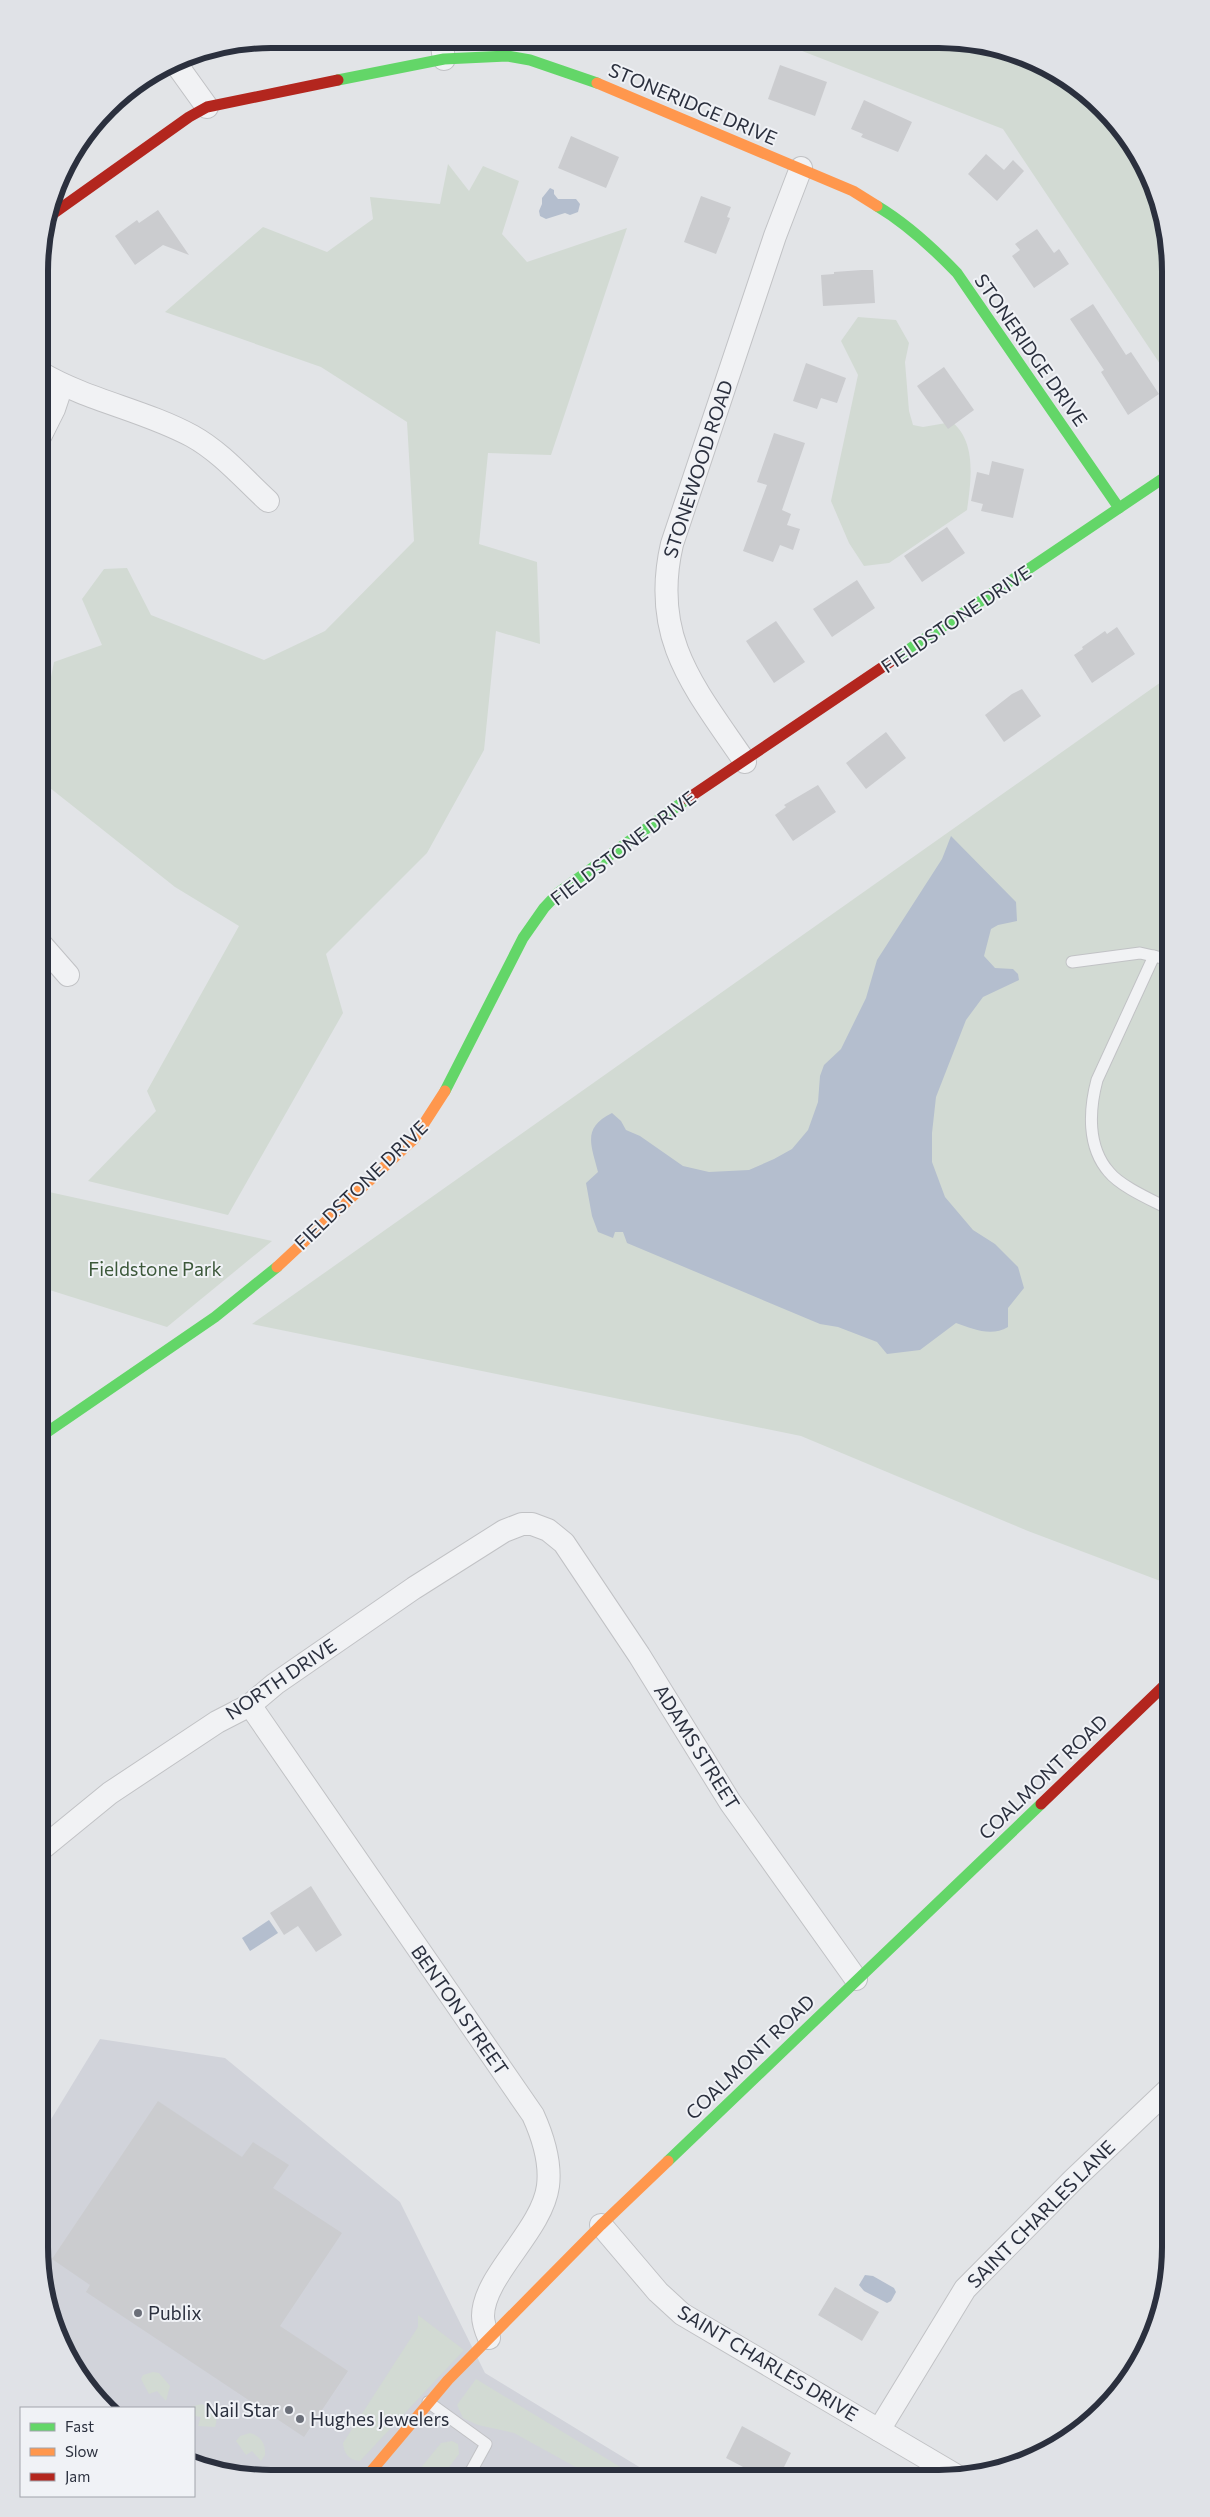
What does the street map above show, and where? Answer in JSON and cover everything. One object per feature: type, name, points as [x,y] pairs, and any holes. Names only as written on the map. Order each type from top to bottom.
[{"type":"street","name":"STONERIDGE DRIVE","points":[[55,213],[188,117],[207,107],[443,49],[506,56],[553,67],[853,190],[896,217],[937,252],[975,298],[1119,508]]},
{"type":"street","points":[[178,67],[207,107]]},
{"type":"street","name":"STONEWOOD ROAD","points":[[745,762],[696,690],[682,663],[668,624],[664,586],[678,525],[775,236],[801,168]]},
{"type":"street","points":[[48,377],[62,386],[177,428],[194,437],[211,448],[268,501]]},
{"type":"street","points":[[48,420],[62,386]]},
{"type":"street","name":"FIELDSTONE DRIVE","points":[[48,1432],[215,1317],[266,1276],[414,1139],[429,1120],[522,938],[544,908],[583,874],[687,799],[745,762],[1162,478]]},
{"type":"street","points":[[48,952],[68,975]]},
{"type":"street","name":"NORTH DRIVE","points":[[48,1844],[110,1794],[217,1722],[250,1705],[275,1684],[414,1588],[504,1530],[522,1524],[532,1524]]},
{"type":"street","name":"ADAMS STREET","points":[[532,1524],[548,1530],[564,1543],[639,1655],[730,1802],[856,1979]]},
{"type":"street","name":"COALMONT ROAD","points":[[372,2470],[428,2402],[601,2225],[1162,1688]]},
{"type":"street","name":"BENTON STREET","points":[[250,1705],[533,2115],[543,2137],[548,2186],[536,2220],[498,2276],[486,2300],[483,2314],[484,2325],[489,2338]]},
{"type":"street","name":"SAINT CHARLES LANE","points":[[879,2430],[965,2289],[1073,2180],[1162,2096]]},
{"type":"street","name":"SAINT CHARLES DRIVE","points":[[601,2225],[658,2292],[682,2314],[946,2470]]},
{"type":"lane","points":[[1072,962],[1140,953],[1162,958]]},
{"type":"lane","points":[[1154,956],[1097,1080],[1092,1101],[1091,1118],[1094,1142],[1102,1162],[1110,1174],[1162,1205]]},
{"type":"lane","points":[[428,2402],[486,2444],[472,2470]]},
{"type":"shaded area","points":[[100,2039],[225,2058],[400,2202],[485,2373],[644,2470],[270,2470],[241,2468],[195,2457],[195,2407],[116,2407],[103,2394],[85,2370],[64,2332],[49,2276],[48,2124]]},
{"type":"green space","points":[[794,48],[969,49],[1025,64],[1051,77],[1087,103],[1107,123],[1133,159],[1146,185],[1155,213],[1162,256],[1162,362],[1160,364],[1003,129]]},
{"type":"green space","points":[[448,164],[469,191],[483,166],[519,181],[502,234],[527,262],[627,228],[551,455],[488,453],[479,544],[537,562],[540,644],[496,631],[484,750],[427,853],[326,954],[343,1013],[228,1215],[88,1181],[156,1111],[147,1091],[239,926],[175,887],[48,786],[48,683],[50,682],[54,662],[102,645],[82,599],[104,569],[127,568],[151,615],[264,660],[325,631],[414,541],[407,422],[321,367],[165,312],[263,227],[327,252],[373,219],[370,197],[440,204]]},
{"type":"green space","points":[[858,317],[896,320],[909,343],[905,362],[909,411],[913,425],[923,427],[952,422],[960,430],[969,451],[971,475],[967,510],[889,563],[864,566],[849,543],[831,501],[858,375],[841,341]]},
{"type":"green space","points":[[1162,681],[1162,1582],[1028,1531],[801,1436],[252,1324]]},
{"type":"green space","name":"Fieldstone Park","points":[[48,1192],[272,1241],[167,1327],[48,1290]]},
{"type":"green space","points":[[418,2315],[464,2350],[360,2461],[352,2459],[344,2450],[343,2443],[418,2327]]},
{"type":"green space","points":[[153,2372],[159,2373],[170,2386],[166,2401],[157,2391],[149,2394],[141,2379],[143,2375]]},
{"type":"green space","points":[[476,2379],[625,2470],[581,2470],[514,2433],[478,2425],[463,2418],[457,2405]]},
{"type":"green space","points":[[201,2404],[209,2407],[216,2415],[215,2427],[198,2426],[201,2417],[195,2416],[195,2407],[190,2407]]},
{"type":"green space","points":[[250,2433],[260,2438],[264,2444],[265,2455],[261,2461],[252,2451],[246,2455],[236,2441],[240,2436]]},
{"type":"green space","points":[[452,2441],[458,2444],[459,2454],[447,2470],[419,2470],[441,2443]]},
{"type":"water","points":[[550,188],[554,190],[554,194],[558,199],[576,199],[580,204],[578,212],[570,215],[565,213],[546,219],[540,216],[539,211],[542,198]]},
{"type":"water","points":[[951,836],[1016,902],[1017,921],[998,925],[991,929],[984,956],[995,968],[1013,969],[1018,974],[1019,980],[983,997],[966,1020],[936,1097],[932,1133],[932,1162],[945,1197],[973,1230],[995,1244],[1018,1267],[1024,1288],[1008,1308],[1008,1327],[989,1332],[975,1330],[956,1323],[920,1350],[887,1354],[877,1342],[838,1327],[820,1324],[627,1243],[623,1232],[615,1232],[613,1238],[598,1232],[592,1216],[586,1183],[598,1172],[591,1138],[596,1125],[612,1113],[621,1121],[626,1130],[640,1136],[683,1166],[709,1172],[749,1170],[792,1149],[808,1130],[818,1102],[820,1076],[824,1065],[841,1049],[866,998],[877,960],[942,859]]},
{"type":"water","points":[[269,1920],[278,1933],[250,1951],[242,1938]]},
{"type":"water","points":[[865,2275],[873,2276],[894,2288],[896,2292],[891,2301],[887,2303],[864,2291],[859,2285]]},
{"type":"building","points":[[780,65],[827,82],[815,116],[768,99]]},
{"type":"building","points":[[864,100],[912,122],[898,152],[861,137],[863,134],[851,129]]},
{"type":"building","points":[[571,136],[619,157],[606,188],[558,168]]},
{"type":"building","points":[[986,154],[1004,170],[1013,160],[1024,171],[997,201],[968,174]]},
{"type":"building","points":[[701,196],[731,207],[727,217],[730,218],[716,254],[684,242]]},
{"type":"building","points":[[158,210],[189,255],[163,245],[135,265],[115,236],[137,220],[139,223]]},
{"type":"building","points":[[1037,229],[1054,253],[1059,249],[1069,264],[1034,288],[1012,256],[1020,250],[1015,244]]},
{"type":"building","points":[[873,270],[875,303],[823,306],[821,275]]},
{"type":"building","points":[[1093,304],[1126,355],[1131,352],[1159,394],[1128,415],[1101,372],[1104,370],[1070,319]]},
{"type":"building","points":[[806,363],[846,378],[837,403],[821,398],[817,409],[793,401]]},
{"type":"building","points":[[944,367],[974,410],[948,429],[917,386]]},
{"type":"building","points":[[774,433],[805,443],[782,510],[791,514],[787,525],[800,529],[793,550],[780,545],[773,562],[743,551],[767,485],[757,482]]},
{"type":"building","points":[[992,461],[1024,469],[1013,518],[981,511],[983,504],[971,501],[977,472],[989,475]]},
{"type":"building","points":[[947,527],[965,553],[922,582],[904,556]]},
{"type":"building","points":[[857,580],[875,608],[832,637],[813,609]]},
{"type":"building","points":[[776,621],[805,662],[774,683],[746,641]]},
{"type":"building","points":[[1117,627],[1135,654],[1092,683],[1074,655],[1105,631],[1107,634]]},
{"type":"building","points":[[1022,689],[1041,716],[1004,742],[985,715],[1012,694]]},
{"type":"building","points":[[886,732],[906,758],[866,789],[846,763]]},
{"type":"building","points":[[818,785],[836,812],[793,841],[775,815],[786,807],[784,805]]},
{"type":"building","points":[[311,1886],[342,1935],[316,1952],[298,1926],[284,1935],[270,1913]]},
{"type":"building","points":[[158,2101],[242,2157],[253,2142],[289,2165],[273,2188],[342,2233],[280,2326],[348,2371],[304,2437],[86,2292],[90,2285],[52,2259]]},
{"type":"building","points":[[835,2287],[879,2312],[862,2341],[818,2315]]},
{"type":"building","points":[[742,2426],[791,2453],[782,2470],[749,2470],[726,2458]]},
{"type":"traffic: fast","points":[[338,80],[444,59],[507,56],[530,60],[597,83]]},
{"type":"traffic: fast","points":[[877,206],[919,237],[957,273],[1119,508]]},
{"type":"traffic: fast","points":[[893,660],[1162,479]]},
{"type":"traffic: fast","points":[[445,1091],[523,938],[544,908],[558,893],[687,799]]},
{"type":"traffic: fast","points":[[48,1432],[215,1317],[277,1267]]},
{"type":"traffic: fast","points":[[668,2161],[1041,1804]]},
{"type":"traffic: slow","points":[[597,83],[853,191],[877,206]]},
{"type":"traffic: slow","points":[[277,1267],[414,1139],[445,1091]]},
{"type":"traffic: slow","points":[[372,2470],[448,2380],[601,2225],[668,2161]]},
{"type":"traffic: jam","points":[[55,212],[189,117],[207,107],[338,80]]},
{"type":"traffic: jam","points":[[687,799],[893,660]]},
{"type":"traffic: jam","points":[[1041,1804],[1162,1688]]},
{"type":"place","name":"Publix","points":[[138,2313]]},
{"type":"place","name":"Nail Star","points":[[289,2410]]},
{"type":"place","name":"Hughes Jewelers","points":[[300,2419]]}]
